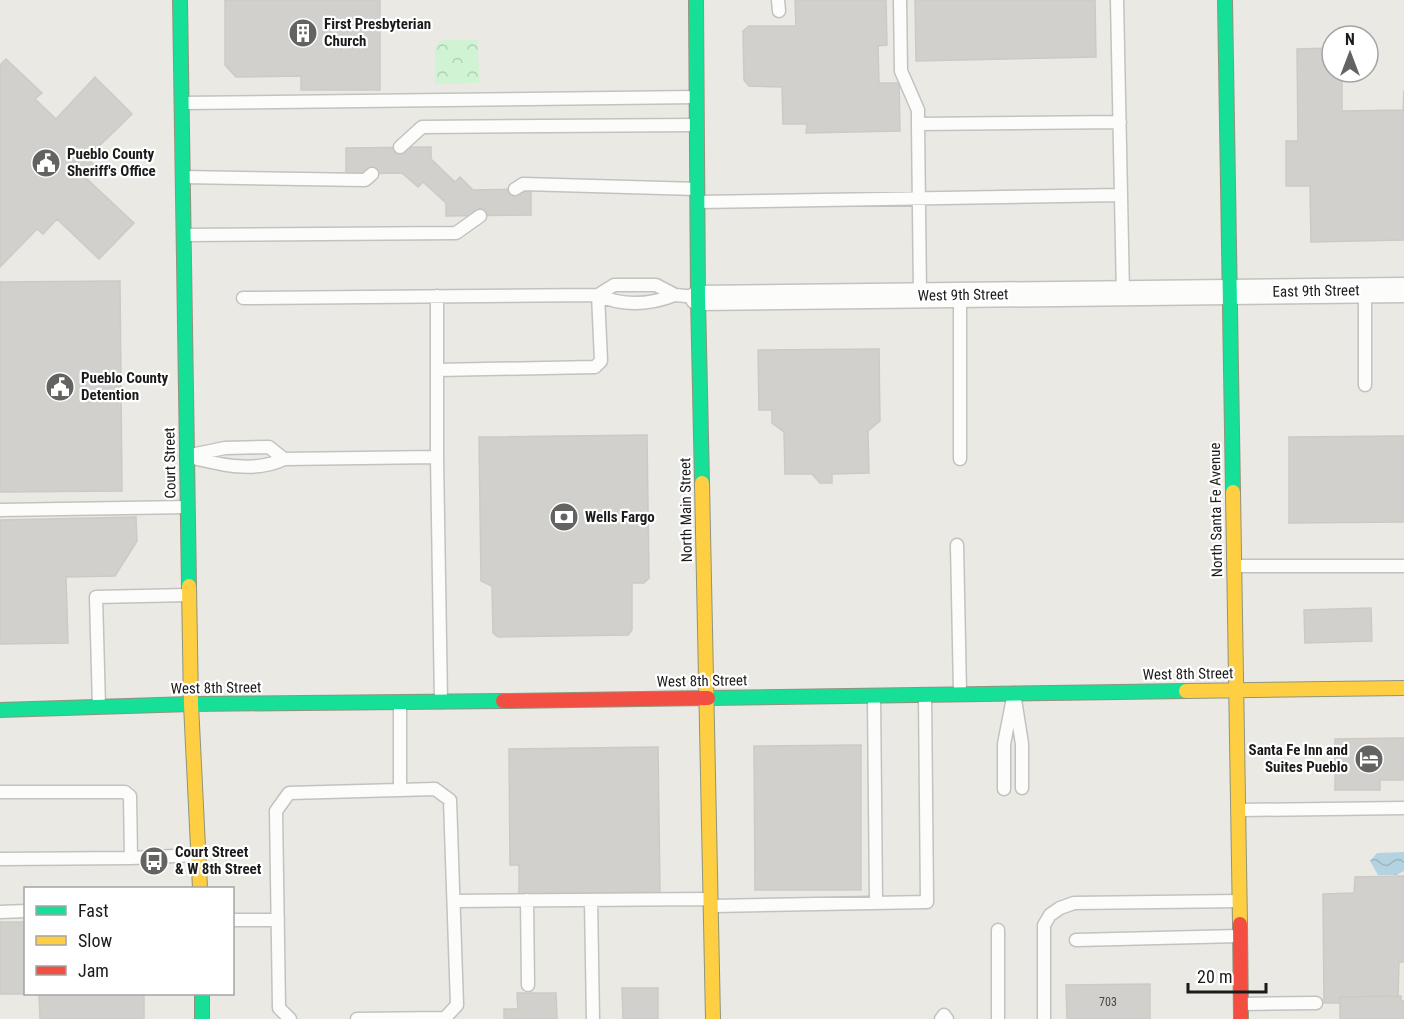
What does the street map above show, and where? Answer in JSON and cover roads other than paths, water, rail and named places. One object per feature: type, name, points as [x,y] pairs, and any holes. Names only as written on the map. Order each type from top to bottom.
[{"type":"street","name":"Court Street","points":[[180,0],[191,704],[195,747],[200,887]]},
{"type":"street","name":"North Main Street","points":[[696,0],[697,196],[687,296],[706,698],[713,1019]]},
{"type":"street","name":"North Santa Fe Avenue","points":[[1225,0],[1241,1019]]},
{"type":"street","name":"East 9th Street","points":[[1228,292],[1404,290]]},
{"type":"street","name":"West 9th Street","points":[[687,296],[1228,292]]},
{"type":"street","name":"West 8th Street","points":[[0,710],[191,704],[1404,688]]},
{"type":"street","points":[[202,995],[202,1019]]},
{"type":"lane","points":[[900,0],[901,71],[918,110],[920,295]]},
{"type":"lane","points":[[1117,0],[1123,294]]},
{"type":"lane","points":[[181,103],[697,97]]},
{"type":"lane","points":[[918,124],[1120,122]]},
{"type":"lane","points":[[400,147],[422,127],[697,125]]},
{"type":"lane","points":[[182,177],[365,180],[372,174]]},
{"type":"lane","points":[[514,189],[523,184],[697,196],[919,199],[1121,195]]},
{"type":"lane","points":[[183,235],[456,233],[480,216]]},
{"type":"lane","points":[[598,295],[614,285],[656,285],[687,296]]},
{"type":"lane","points":[[1365,291],[1365,385]]},
{"type":"lane","points":[[243,298],[598,295],[615,303],[655,303],[687,296]]},
{"type":"lane","points":[[437,370],[595,367],[601,361],[598,295]]},
{"type":"lane","points":[[960,295],[960,459]]},
{"type":"lane","points":[[437,296],[441,702]]},
{"type":"lane","points":[[186,456],[225,448],[269,447],[284,459]]},
{"type":"lane","points":[[186,456],[225,466],[270,466],[284,459],[437,457]]},
{"type":"lane","points":[[0,510],[187,507]]},
{"type":"lane","points":[[957,545],[960,694]]},
{"type":"lane","points":[[1234,566],[1404,566]]},
{"type":"lane","points":[[99,707],[96,597],[189,596]]},
{"type":"lane","points":[[1014,693],[1022,744],[1022,788]]},
{"type":"lane","points":[[1004,789],[1004,744],[1014,693]]},
{"type":"lane","points":[[455,901],[927,902],[925,694]]},
{"type":"lane","points":[[874,695],[876,902]]},
{"type":"lane","points":[[400,703],[400,790]]},
{"type":"lane","points":[[290,1019],[279,1008],[276,811],[289,793],[435,789],[450,800],[458,1005],[445,1018],[357,1019]]},
{"type":"lane","points":[[0,792],[125,792],[130,796],[131,858]]},
{"type":"lane","points":[[1239,810],[1404,808]]},
{"type":"lane","points":[[0,859],[197,855]]},
{"type":"lane","points":[[527,900],[528,985]]},
{"type":"lane","points":[[591,900],[593,1019]]},
{"type":"lane","points":[[1044,1019],[1044,925],[1050,915],[1060,908],[1074,903],[1240,901]]},
{"type":"lane","points":[[0,912],[24,911]]},
{"type":"lane","points":[[234,920],[278,920]]},
{"type":"lane","points":[[998,930],[998,1019]]},
{"type":"lane","points":[[1076,940],[1240,936]]},
{"type":"lane","points":[[1241,1005],[1316,1003]]},
{"type":"lane","points":[[941,1019],[944,1015],[947,1019]]},
{"type":"water","points":[[1404,852],[1404,871],[1396,875],[1378,875],[1370,861],[1377,853]]},
{"type":"place","name":"First Presbyterian Church","points":[[303,33]]},
{"type":"place","name":"Pueblo County Sheriff's Office","points":[[46,163]]},
{"type":"place","name":"Pueblo County Detention","points":[[60,387]]},
{"type":"place","name":"Wells Fargo","points":[[564,517]]},
{"type":"place","name":"Santa Fe Inn and Suites Pueblo","points":[[1369,759]]},
{"type":"place","name":"Court Street & W 8th Street","points":[[154,861]]}]
